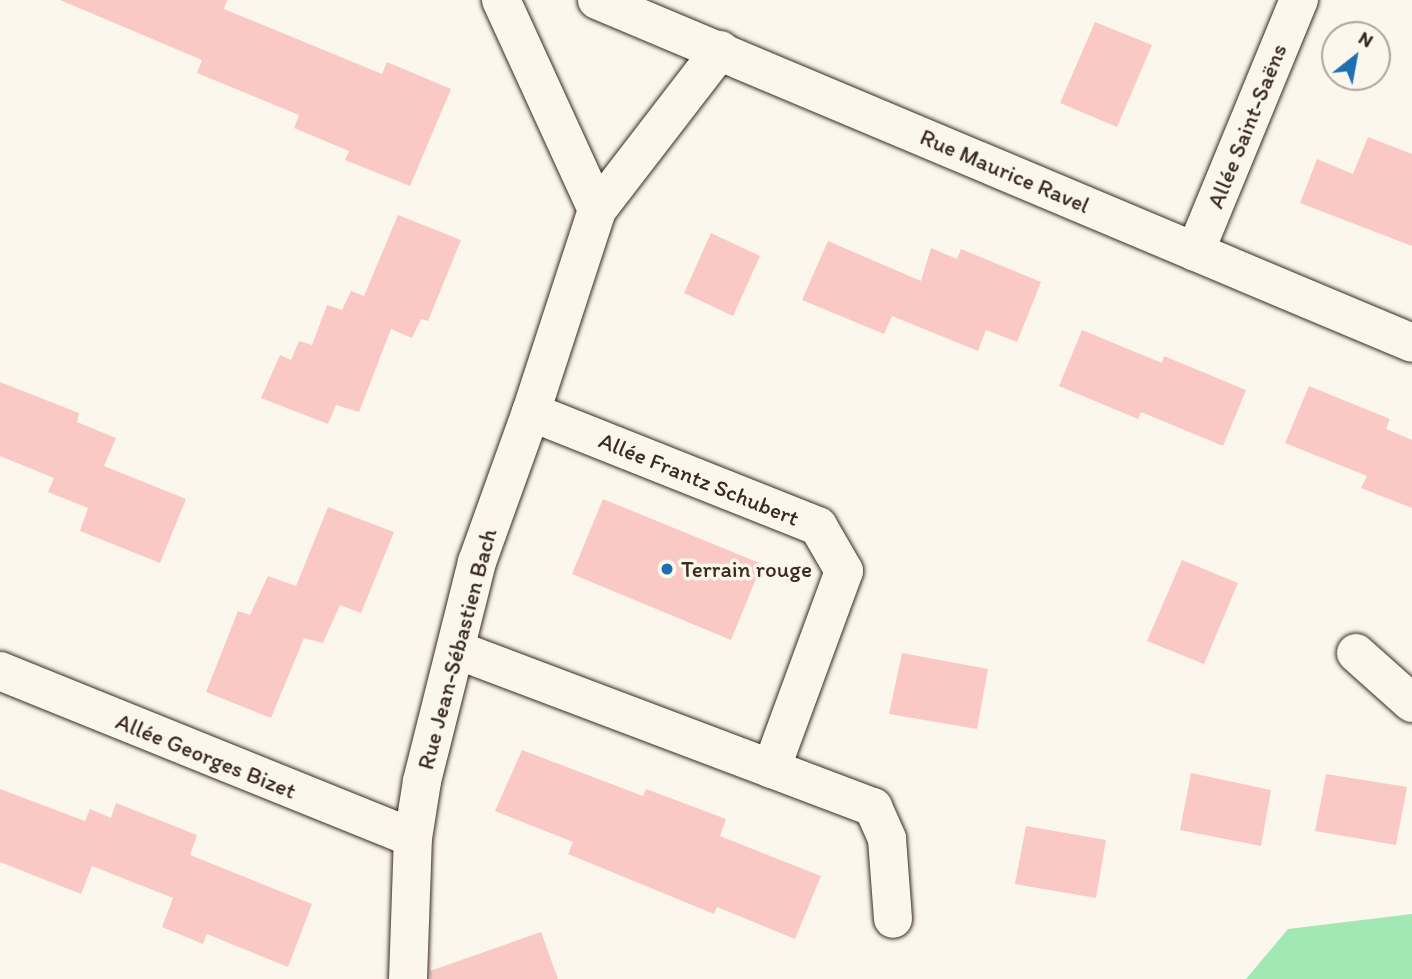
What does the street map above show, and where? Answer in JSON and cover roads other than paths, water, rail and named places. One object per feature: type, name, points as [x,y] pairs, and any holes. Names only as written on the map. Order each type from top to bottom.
[{"type":"street","points":[[501,0],[539,90],[597,210]]},
{"type":"street","name":"Rue Maurice Ravel","points":[[597,0],[1412,343]]},
{"type":"street","name":"Allée Saint-Saëns","points":[[1195,252],[1299,0]]},
{"type":"street","name":"Rue Jean-Sébastien Bach","points":[[408,979],[413,838],[422,781],[477,562],[531,412],[597,210],[720,50]]},
{"type":"street","name":"Allée Frantz Schubert","points":[[531,412],[818,526],[844,571],[771,769]]},
{"type":"street","points":[[457,650],[873,807],[887,839],[893,919]]},
{"type":"street","points":[[1356,653],[1412,704]]},
{"type":"street","name":"Allée Georges Bizet","points":[[0,671],[413,838]]},
{"type":"place","name":"Terrain rouge","points":[[667,569]]}]
